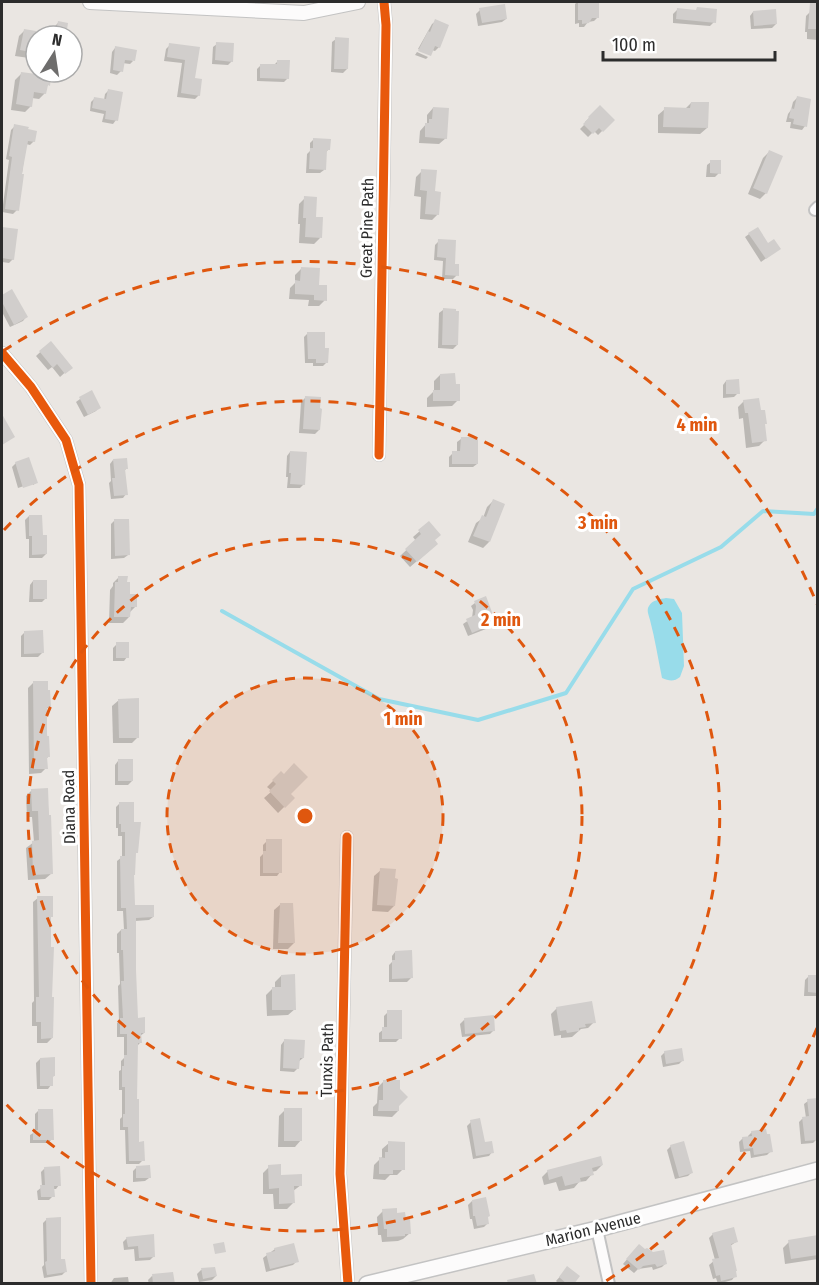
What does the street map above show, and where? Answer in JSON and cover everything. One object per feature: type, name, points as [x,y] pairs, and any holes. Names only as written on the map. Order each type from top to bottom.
[{"type":"main road","name":"Marion Avenue","points":[[367,1284],[597,1229],[818,1170]]},
{"type":"street","points":[[90,2],[233,6],[304,13],[358,2]]},
{"type":"street","name":"Great Pine Path","points":[[379,455],[386,25],[384,2]]},
{"type":"street","name":"Diana Road","points":[[2,353],[31,387],[66,440],[79,485],[91,1284]]},
{"type":"street","name":"Tunxis Path","points":[[347,837],[340,1174],[348,1284]]},
{"type":"street","points":[[597,1229],[609,1284]]},
{"type":"water","points":[[666,598],[674,599],[682,613],[684,666],[680,677],[676,680],[662,678],[648,611],[652,602]]},
{"type":"building","points":[[578,2],[599,2],[599,18],[592,18],[589,23],[582,24],[582,20],[578,20]]},
{"type":"building","points":[[810,2],[818,2],[818,29],[808,29]]},
{"type":"building","points":[[505,4],[507,19],[482,23],[479,8]]},
{"type":"building","points":[[697,7],[717,9],[716,23],[676,19],[677,8],[696,10]]},
{"type":"building","points":[[776,9],[777,24],[754,26],[753,11]]},
{"type":"building","points":[[435,19],[449,25],[440,48],[435,46],[431,56],[418,51]]},
{"type":"building","points":[[24,29],[24,51],[20,50]]},
{"type":"building","points":[[335,37],[349,38],[348,69],[334,69]]},
{"type":"building","points":[[216,42],[234,43],[233,62],[215,60]]},
{"type":"building","points":[[169,43],[200,47],[195,78],[202,79],[200,96],[181,93],[185,60],[167,57]]},
{"type":"building","points":[[115,46],[137,50],[135,61],[125,60],[123,72],[113,70]]},
{"type":"building","points":[[277,60],[290,60],[289,79],[260,78],[260,64],[277,64]]},
{"type":"building","points":[[21,72],[24,72],[24,84],[50,84],[46,94],[34,92],[32,107],[16,104]]},
{"type":"building","points":[[108,89],[123,92],[118,121],[105,119],[106,111],[92,108],[94,97],[106,99]]},
{"type":"building","points":[[797,96],[811,99],[807,127],[793,124],[794,119],[789,118]]},
{"type":"building","points":[[691,102],[709,102],[708,128],[663,127],[664,107],[690,108]]},
{"type":"building","points":[[600,105],[615,120],[603,132],[599,128],[593,134],[583,124]]},
{"type":"building","points":[[433,107],[449,108],[447,139],[425,137],[425,123],[429,123],[429,119],[432,119]]},
{"type":"building","points":[[14,124],[37,131],[35,142],[28,141],[19,211],[5,209]]},
{"type":"building","points":[[313,138],[331,139],[330,150],[327,150],[326,170],[309,169]]},
{"type":"building","points":[[769,150],[783,156],[767,194],[753,188]]},
{"type":"building","points":[[710,160],[721,160],[721,174],[710,173]]},
{"type":"building","points":[[421,169],[437,170],[435,191],[441,192],[439,215],[425,214],[427,191],[420,190]]},
{"type":"building","points":[[304,196],[317,197],[316,217],[323,217],[322,238],[305,237]]},
{"type":"building","points":[[2,227],[18,229],[14,260],[2,258]]},
{"type":"building","points":[[758,227],[768,243],[774,239],[781,249],[766,259],[748,233]]},
{"type":"building","points":[[438,239],[456,240],[455,264],[459,264],[459,276],[445,275],[446,258],[437,257]]},
{"type":"building","points":[[301,267],[320,268],[319,285],[327,285],[327,301],[314,300],[314,295],[295,294],[295,280],[300,281]]},
{"type":"building","points":[[12,289],[28,317],[14,325],[2,302],[2,295]]},
{"type":"building","points":[[443,308],[459,311],[458,345],[442,345]]},
{"type":"building","points":[[307,332],[325,332],[325,348],[329,348],[328,363],[316,363],[316,359],[308,359]]},
{"type":"building","points":[[51,341],[73,368],[65,374],[57,364],[53,368],[39,351]]},
{"type":"building","points":[[455,373],[456,384],[460,384],[460,401],[433,401],[433,390],[440,390],[440,374]]},
{"type":"building","points":[[739,379],[740,394],[726,394],[726,380]]},
{"type":"building","points":[[92,390],[101,408],[88,415],[79,397]]},
{"type":"building","points":[[305,396],[321,397],[320,430],[303,429]]},
{"type":"building","points":[[759,398],[761,410],[765,410],[767,441],[752,443],[748,413],[745,413],[743,400]]},
{"type":"building","points":[[2,414],[15,437],[2,445]]},
{"type":"building","points":[[461,437],[478,437],[478,464],[452,464],[452,451],[460,451]]},
{"type":"building","points":[[290,451],[307,452],[305,485],[290,484]]},
{"type":"building","points":[[29,457],[38,483],[23,488],[15,462]]},
{"type":"building","points":[[127,458],[128,469],[125,469],[128,495],[114,496],[113,459]]},
{"type":"building","points":[[493,499],[505,504],[490,542],[473,536],[482,515],[486,517]]},
{"type":"building","points":[[29,515],[42,515],[43,535],[47,535],[47,554],[32,555]]},
{"type":"building","points":[[114,519],[129,519],[130,555],[115,556]]},
{"type":"building","points":[[429,521],[441,535],[435,540],[438,544],[417,562],[405,549],[421,534],[418,530]]},
{"type":"building","points":[[118,576],[128,576],[130,594],[137,594],[137,607],[131,607],[130,617],[114,617],[115,582],[118,582]]},
{"type":"building","points":[[33,580],[47,580],[47,599],[33,599]]},
{"type":"building","points":[[486,596],[496,623],[472,633],[466,619],[475,615],[474,601]]},
{"type":"building","points":[[43,630],[44,653],[24,654],[24,631]]},
{"type":"building","points":[[116,642],[129,642],[129,658],[116,658]]},
{"type":"building","points":[[33,681],[48,681],[48,690],[50,690],[51,707],[47,707],[50,757],[47,757],[48,769],[34,769]]},
{"type":"building","points":[[139,698],[139,738],[119,738],[118,699]]},
{"type":"building","points":[[118,759],[133,759],[133,781],[118,781]]},
{"type":"building","points":[[294,763],[308,777],[291,794],[295,798],[285,808],[269,791],[276,784],[272,780],[281,771],[284,774]]},
{"type":"building","points":[[48,788],[53,874],[33,875],[32,841],[39,840],[38,811],[32,811],[31,789]]},
{"type":"building","points":[[119,802],[134,802],[134,822],[141,822],[134,875],[135,905],[154,905],[154,917],[136,918],[138,1018],[145,1017],[145,1033],[141,1033],[142,1043],[138,1043],[137,1099],[139,1099],[139,1142],[144,1141],[145,1161],[129,1161],[128,1127],[123,1127],[125,1087],[122,1087],[122,1066],[124,1066],[124,1055],[127,1055],[127,1034],[120,1034],[120,1018],[123,1018],[121,981],[124,981],[121,929],[127,929],[126,908],[121,908],[120,856],[125,856],[125,832],[121,832],[121,824],[119,824]]},
{"type":"building","points":[[266,839],[282,839],[282,873],[263,873],[263,851],[266,851]]},
{"type":"building","points":[[380,868],[396,869],[395,878],[398,879],[395,906],[377,905]]},
{"type":"building","points":[[37,896],[53,896],[51,947],[54,947],[53,1038],[41,1039],[41,1022],[36,1022],[36,997],[39,997]]},
{"type":"building","points":[[280,903],[293,903],[295,943],[278,943]]},
{"type":"building","points":[[412,950],[413,978],[392,979],[392,960],[395,960],[395,951]]},
{"type":"building","points":[[295,974],[296,1010],[272,1010],[272,987],[281,987],[281,975]]},
{"type":"building","points":[[808,975],[818,975],[818,993],[808,992]]},
{"type":"building","points":[[592,1001],[596,1023],[585,1024],[586,1027],[579,1028],[579,1031],[567,1033],[566,1030],[560,1031],[556,1007]]},
{"type":"building","points":[[387,1010],[402,1010],[402,1039],[382,1039],[382,1027],[387,1027]]},
{"type":"building","points":[[494,1015],[495,1031],[465,1034],[464,1018]]},
{"type":"building","points":[[284,1039],[305,1040],[304,1058],[300,1058],[299,1069],[283,1068]]},
{"type":"building","points":[[682,1048],[684,1061],[666,1064],[664,1051]]},
{"type":"building","points":[[55,1057],[53,1086],[40,1086],[40,1058]]},
{"type":"building","points":[[383,1080],[400,1080],[400,1089],[408,1097],[399,1106],[399,1111],[378,1111],[379,1100],[383,1100]]},
{"type":"building","points":[[818,1098],[818,1140],[805,1141],[802,1117],[809,1116],[807,1099]]},
{"type":"building","points":[[284,1108],[302,1108],[302,1141],[284,1141]]},
{"type":"building","points":[[38,1109],[53,1109],[54,1140],[33,1140],[33,1130],[38,1130]]},
{"type":"building","points":[[480,1118],[485,1142],[492,1141],[494,1153],[476,1156],[470,1120]]},
{"type":"building","points":[[766,1129],[767,1134],[770,1134],[773,1152],[754,1155],[753,1148],[744,1149],[742,1137],[752,1136],[751,1131]]},
{"type":"building","points":[[388,1141],[405,1142],[405,1170],[393,1170],[393,1174],[379,1174],[379,1157],[385,1158],[385,1152],[388,1152]]},
{"type":"building","points":[[684,1141],[693,1173],[679,1177],[670,1145]]},
{"type":"building","points":[[601,1156],[603,1165],[592,1168],[594,1175],[580,1178],[581,1182],[565,1186],[562,1176],[549,1180],[547,1170]]},
{"type":"building","points":[[281,1164],[281,1175],[302,1174],[302,1186],[294,1186],[295,1203],[279,1204],[279,1188],[269,1189],[268,1165]]},
{"type":"building","points":[[150,1165],[151,1178],[136,1178],[136,1166]]},
{"type":"building","points":[[60,1166],[61,1186],[54,1186],[55,1197],[41,1197],[40,1185],[45,1185],[44,1167]]},
{"type":"building","points":[[486,1197],[490,1216],[488,1217],[489,1224],[477,1226],[475,1216],[473,1216],[472,1200]]},
{"type":"building","points":[[397,1208],[397,1213],[405,1212],[406,1219],[410,1219],[411,1234],[387,1237],[382,1209]]},
{"type":"building","points":[[61,1217],[61,1259],[65,1259],[67,1272],[47,1275],[46,1218]]},
{"type":"building","points":[[734,1227],[738,1242],[731,1244],[737,1277],[721,1281],[720,1275],[716,1276],[712,1259],[719,1258],[712,1233]]},
{"type":"building","points":[[154,1234],[155,1257],[139,1258],[138,1246],[128,1247],[126,1237]]},
{"type":"building","points":[[818,1235],[818,1255],[791,1259],[788,1240]]},
{"type":"building","points":[[224,1242],[226,1252],[215,1254],[213,1244]]},
{"type":"building","points":[[294,1243],[299,1262],[270,1269],[266,1253],[275,1251],[274,1248]]},
{"type":"building","points":[[639,1244],[653,1252],[664,1250],[667,1264],[657,1267],[655,1264],[643,1266],[639,1270],[626,1259]]},
{"type":"building","points":[[567,1266],[580,1276],[574,1284],[567,1284],[559,1277]]},
{"type":"building","points":[[215,1267],[217,1276],[203,1279],[201,1268]]},
{"type":"building","points":[[173,1272],[175,1284],[153,1284],[152,1274]]},
{"type":"building","points":[[534,1274],[537,1284],[508,1284],[507,1280]]},
{"type":"waterway","points":[[222,611],[379,699],[478,720],[566,693],[633,589],[721,547],[763,511],[814,514],[818,508]]},
{"type":"cycle path","points":[[379,455],[386,25],[384,2]]},
{"type":"cycle path","points":[[2,353],[31,387],[66,440],[79,485],[91,1284]]},
{"type":"cycle path","points":[[347,837],[340,1174],[348,1284]]}]
